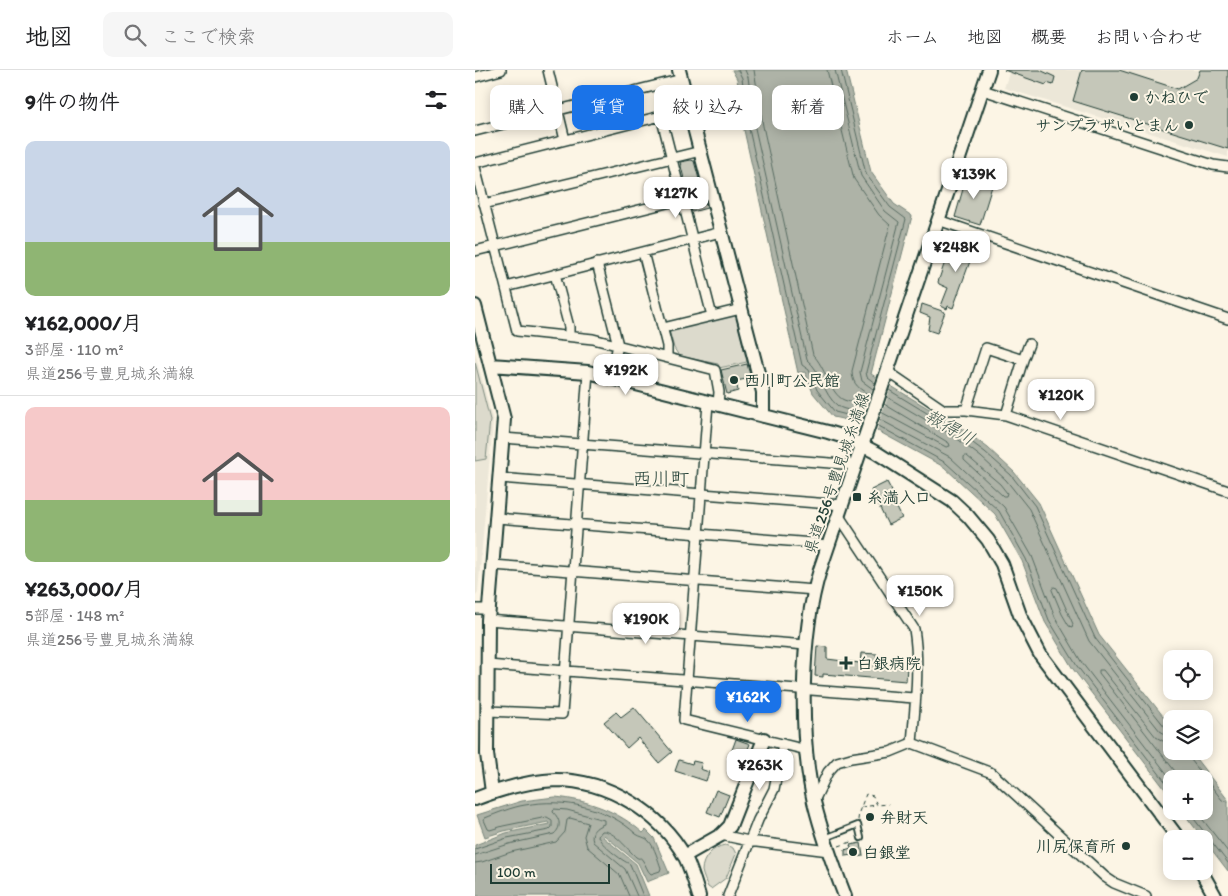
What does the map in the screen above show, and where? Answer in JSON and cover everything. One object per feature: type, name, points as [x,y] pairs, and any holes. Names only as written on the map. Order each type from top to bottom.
[{"type":"street","points":[[475,77],[501,70]]},
{"type":"street","points":[[548,70],[552,85]]},
{"type":"street","name":"県道256号豊見城糸満線","points":[[845,896],[833,849],[824,838],[814,801],[807,750],[804,690],[806,645],[815,590],[989,70]]},
{"type":"street","points":[[562,109],[680,74],[763,392],[763,416]]},
{"type":"street","points":[[983,90],[1213,165],[1228,167]]},
{"type":"street","points":[[475,163],[661,116],[712,316]]},
{"type":"street","points":[[475,131],[490,127]]},
{"type":"street","points":[[562,127],[565,140]]},
{"type":"street","points":[[484,204],[701,151]]},
{"type":"street","points":[[475,168],[517,331],[593,339],[715,370],[719,392],[713,404],[704,453],[684,720],[807,750]]},
{"type":"street","points":[[475,251],[683,199]]},
{"type":"street","points":[[938,220],[1228,319]]},
{"type":"street","points":[[506,287],[721,232]]},
{"type":"street","points":[[643,252],[663,328],[667,346],[667,357]]},
{"type":"street","points":[[597,264],[618,345],[611,378]]},
{"type":"street","points":[[555,274],[569,327],[569,336]]},
{"type":"street","points":[[475,306],[504,420],[489,615],[487,754],[492,792]]},
{"type":"street","points":[[663,328],[741,309]]},
{"type":"street","points":[[1006,416],[1029,344]]},
{"type":"street","points":[[966,410],[986,348],[1023,360]]},
{"type":"street","points":[[490,365],[588,372],[828,432],[865,438],[952,501],[968,516],[988,540],[1002,564],[1020,615],[1040,654],[1172,830]]},
{"type":"street","points":[[487,710],[562,714],[588,372]]},
{"type":"street","points":[[886,374],[943,410],[966,410],[1006,416],[1228,491]]},
{"type":"street","points":[[503,438],[856,465]]},
{"type":"street","points":[[500,478],[701,494],[841,510],[914,629],[917,645],[911,743]]},
{"type":"street","points":[[497,518],[813,543],[828,547]]},
{"type":"street","points":[[493,565],[815,590]]},
{"type":"street","points":[[475,609],[489,615],[569,627],[806,645]]},
{"type":"street","points":[[488,665],[914,698]]},
{"type":"street","points":[[685,856],[721,835],[730,826],[764,739]]},
{"type":"street","points":[[814,801],[828,772],[837,762],[890,752],[911,743],[993,773],[1105,877],[1114,884],[1146,896]]},
{"type":"street","points":[[728,896],[749,842],[774,789],[783,744]]},
{"type":"street","points":[[475,799],[514,786],[557,780],[588,784],[605,790],[632,803],[668,834],[685,856],[699,896]]},
{"type":"street","points":[[721,835],[749,842],[833,849]]},
{"type":"street","points":[[1206,880],[1215,896]]},
{"type":"lane","points":[[824,838],[858,825],[861,838]]},
{"type":"path","points":[[858,825],[860,807],[866,794],[873,796],[877,805]]},
{"type":"path","points":[[860,807],[889,804]]},
{"type":"path","points":[[833,849],[861,838]]},
{"type":"shaded area","name":"サンプラザいとまん","points":[[1010,70],[1228,70],[1228,157],[1004,88]]},
{"type":"shaded area","points":[[736,314],[747,362],[719,368],[718,364],[679,356],[674,348],[669,330]]},
{"type":"shaded area","points":[[475,352],[493,421],[478,592],[475,596]]},
{"type":"shaded area","points":[[475,362],[490,420],[486,459],[475,461]]},
{"type":"shaded area","points":[[725,845],[733,848],[736,854],[726,878],[711,889],[708,887],[702,873],[702,866],[712,851]]},
{"type":"water","name":"報得川","points":[[732,70],[846,70],[871,172],[894,204],[912,216],[871,374],[961,428],[988,448],[1014,472],[1039,503],[1099,635],[1163,716],[1163,760],[1197,760],[1205,770],[1163,770],[1163,787],[1073,669],[1045,622],[1022,561],[995,514],[944,467],[878,431],[856,422],[833,417],[813,393],[805,372],[798,373],[744,130],[762,130],[762,85],[738,85]]},
{"type":"water","points":[[1213,781],[1228,800],[1228,871],[1213,851],[1213,830],[1197,830],[1189,820],[1213,820]]},
{"type":"water","points":[[555,797],[591,804],[613,813],[643,833],[646,830],[654,838],[669,873],[647,882],[638,863],[604,835],[603,837],[636,864],[649,896],[475,896],[475,845],[506,833],[549,824],[548,822],[485,837],[477,815],[522,801]]},
{"type":"pier","points":[[877,375],[892,384],[876,433],[859,426]]},
{"type":"building","points":[[1004,70],[1040,70],[1055,77],[1053,85],[1047,83],[1046,85]]},
{"type":"building","name":"サンプラザいとまん","points":[[1082,70],[1119,70],[1178,89],[1197,78],[1200,70],[1228,70],[1228,149],[1073,101]]},
{"type":"building","points":[[694,161],[707,208],[692,212],[680,162]]},
{"type":"building","points":[[967,175],[993,183],[980,225],[955,217]]},
{"type":"building","points":[[965,238],[977,242],[953,308],[948,306],[947,309],[941,306],[948,288],[938,282],[947,256],[957,260]]},
{"type":"building","points":[[922,304],[945,312],[937,333],[928,330],[930,317],[920,313]]},
{"type":"building","name":"西川町公民館","points":[[747,364],[751,378],[736,381],[738,391],[727,394],[721,370]]},
{"type":"building","points":[[887,482],[896,499],[893,500],[902,518],[888,525],[871,490]]},
{"type":"building","name":"白銀病院","points":[[817,646],[827,647],[827,659],[860,663],[861,653],[877,654],[876,664],[907,666],[906,681],[823,674],[823,677],[815,676]]},
{"type":"building","points":[[634,707],[672,752],[659,763],[638,738],[627,748],[604,722],[616,712],[621,717]]},
{"type":"building","points":[[736,739],[750,744],[741,766],[728,761]]},
{"type":"building","points":[[679,760],[692,764],[693,761],[702,763],[700,769],[709,772],[706,781],[675,771]]},
{"type":"building","points":[[716,790],[729,795],[720,817],[707,812]]},
{"type":"building","name":"白銀堂","points":[[861,843],[863,856],[845,856],[845,850],[851,848],[850,845]]},
{"type":"place","name":"かねひで","points":[[1134,97]]},
{"type":"place","name":"サンプラザいとまん","points":[[1189,125]]},
{"type":"place","name":"西川町公民館","points":[[734,380]]},
{"type":"place","name":"糸満入口","points":[[857,497]]},
{"type":"place","name":"白銀病院","points":[[846,663]]},
{"type":"place","name":"弁財天","points":[[870,817]]},
{"type":"place","name":"川尻保育所","points":[[1126,846]]},
{"type":"place","name":"白銀堂","points":[[853,852]]},
{"type":"district","name":"西川町","points":[[661,478]]}]
